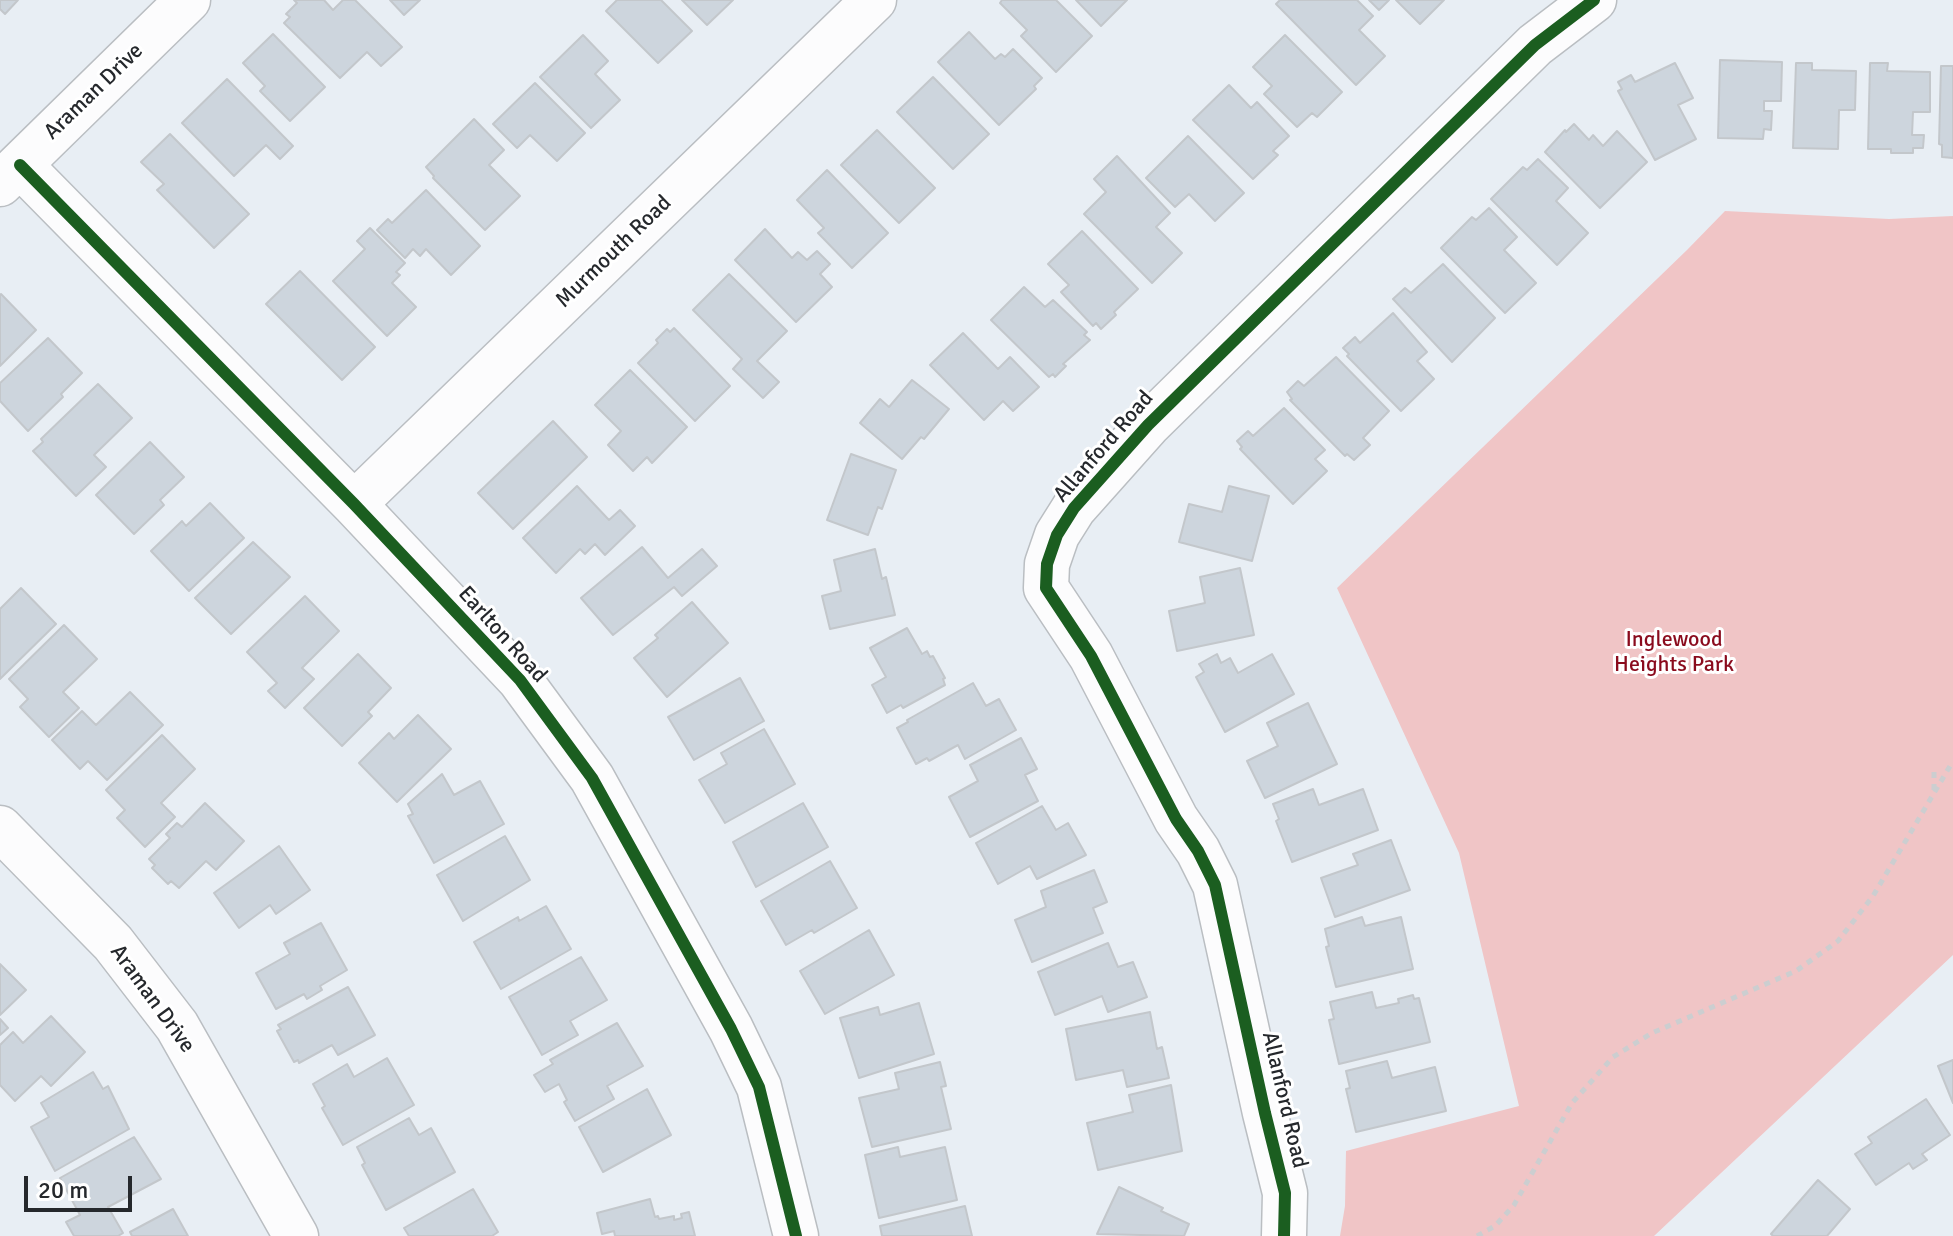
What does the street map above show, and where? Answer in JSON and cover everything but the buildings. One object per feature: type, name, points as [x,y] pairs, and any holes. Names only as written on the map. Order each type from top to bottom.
[{"type":"street","name":"Araman Drive","points":[[10,175],[188,0]]},
{"type":"street","name":"Murmouth Road","points":[[354,504],[874,0]]},
{"type":"street","name":"Allanford Road","points":[[1284,1236],[1285,1193],[1215,885],[1198,851],[1176,819],[1091,656],[1046,588],[1047,564],[1057,535],[1074,508],[1148,425],[1535,45],[1594,0]]},
{"type":"street","name":"Earlton Road","points":[[10,175],[354,504],[520,680],[592,778],[731,1029],[759,1087],[796,1236]]},
{"type":"street","name":"Araman Drive","points":[[0,828],[113,943],[177,1026],[296,1236]]},
{"type":"path","points":[[1477,1236],[1495,1226],[1514,1205],[1572,1103],[1613,1057],[1652,1033],[1796,971],[1838,941],[1873,896],[1953,761]]},
{"type":"path","points":[[1934,772],[1934,793]]},
{"type":"green space","name":"Inglewood Heights Park","points":[[1725,211],[1889,219],[1953,216],[1953,955],[1654,1236],[1340,1236],[1345,1206],[1346,1151],[1519,1106],[1459,853],[1337,588]]},
{"type":"cycle path","points":[[1284,1236],[1285,1193],[1215,885],[1198,851],[1176,819],[1091,656],[1046,588],[1047,564],[1057,535],[1074,508],[1148,425],[1535,45],[1594,0]]},
{"type":"cycle path","points":[[20,165],[354,504],[520,680],[592,778],[731,1029],[759,1087],[796,1236]]}]
